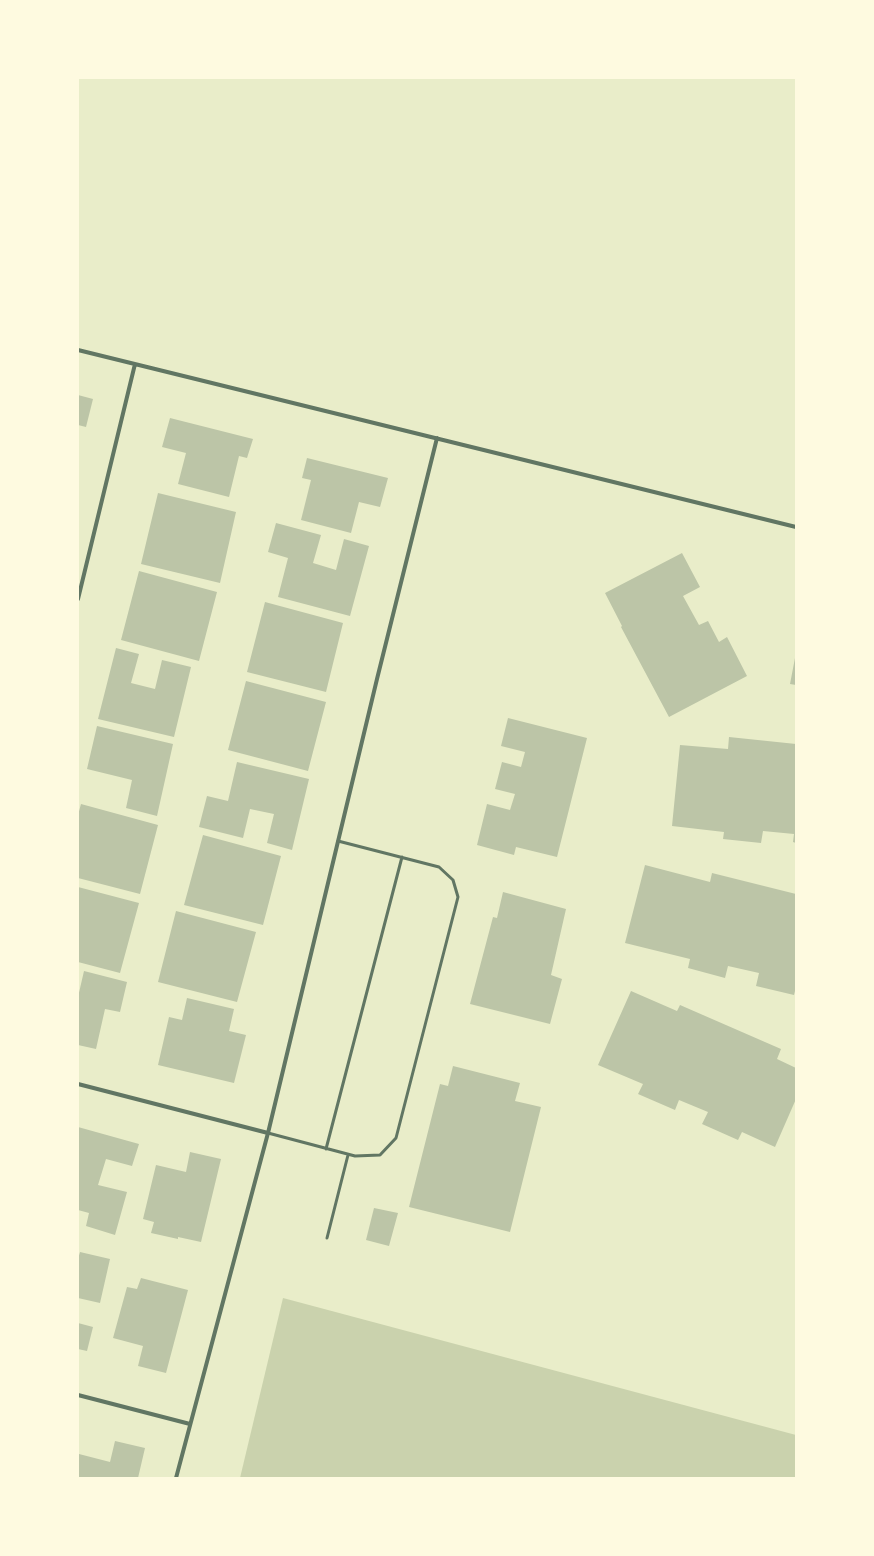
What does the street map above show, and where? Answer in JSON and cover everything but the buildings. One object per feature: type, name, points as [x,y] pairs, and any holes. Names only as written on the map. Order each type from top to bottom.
[{"type":"street","points":[[78,350],[796,527]]},
{"type":"street","points":[[78,599],[136,364]]},
{"type":"street","points":[[176,1478],[268,1133],[437,438]]},
{"type":"street","points":[[78,1084],[268,1133]]},
{"type":"street","points":[[78,1395],[190,1424]]},
{"type":"lane","points":[[268,1133],[355,1156],[380,1155],[396,1138],[458,897],[453,880],[439,867],[338,841]]},
{"type":"lane","points":[[326,1148],[402,857]]},
{"type":"lane","points":[[327,1238],[348,1154]]},
{"type":"green space","points":[[283,1298],[796,1435],[796,1478],[240,1478]]}]
